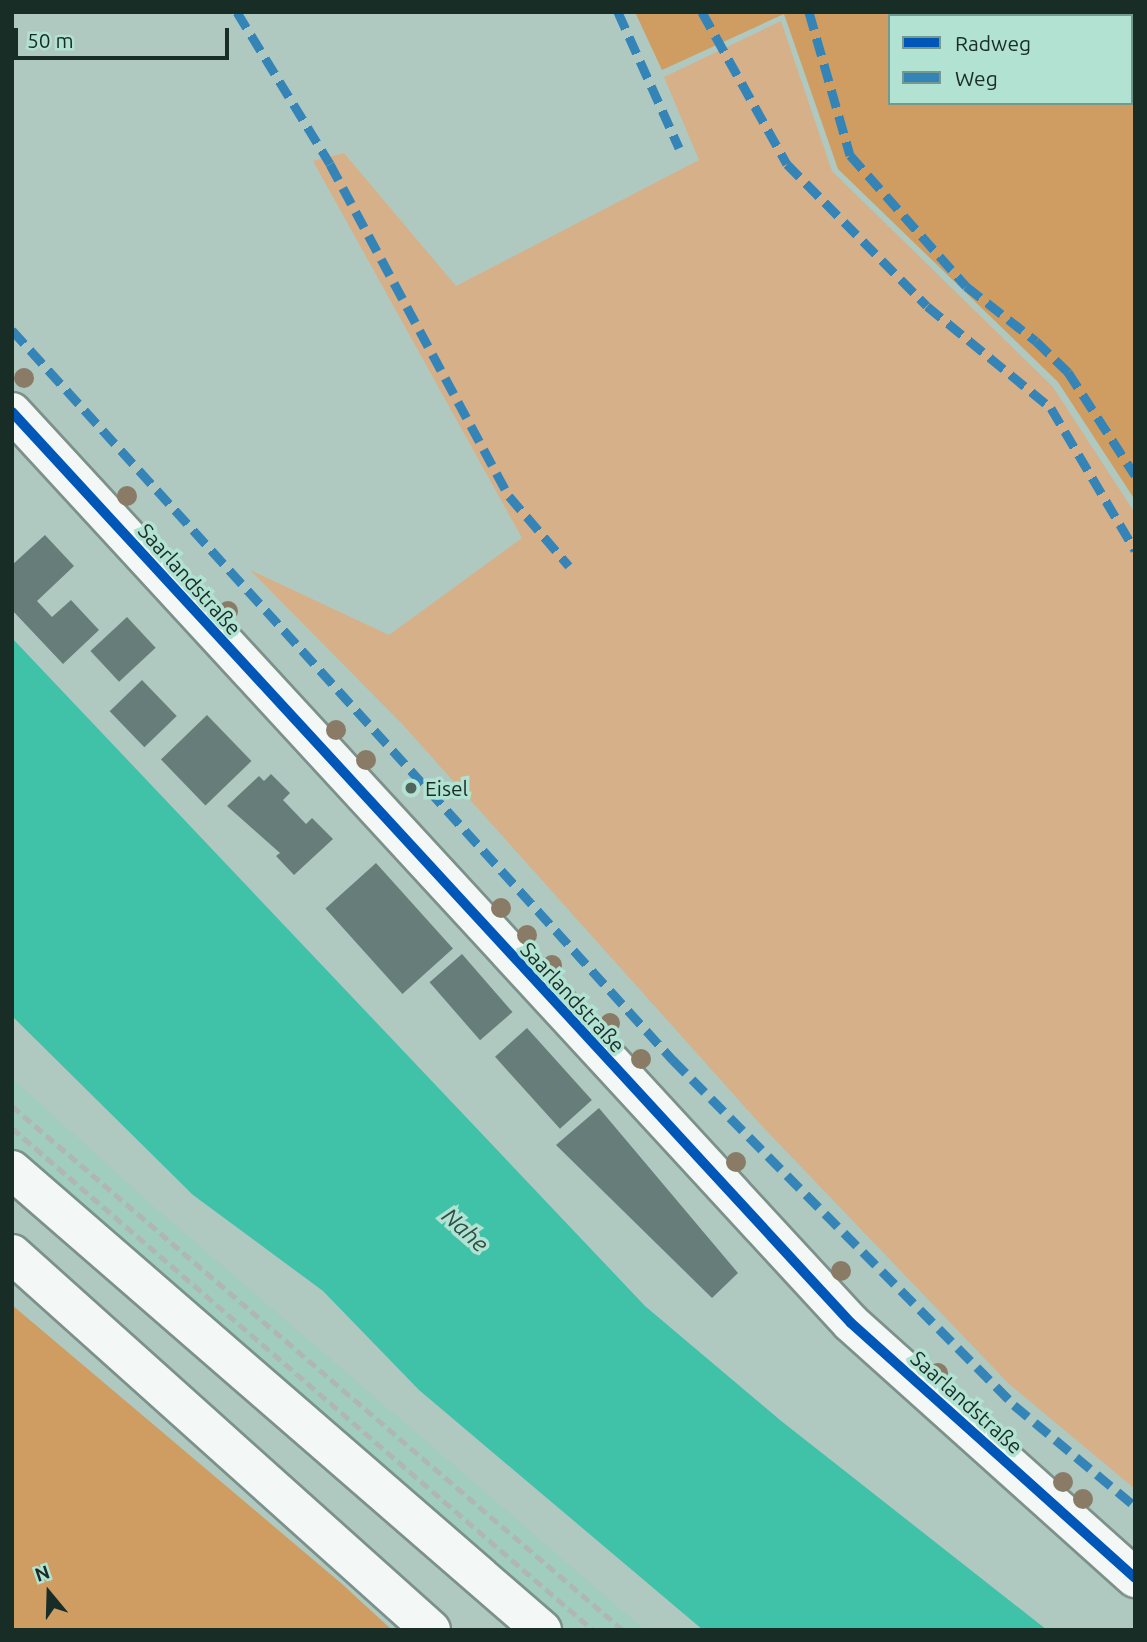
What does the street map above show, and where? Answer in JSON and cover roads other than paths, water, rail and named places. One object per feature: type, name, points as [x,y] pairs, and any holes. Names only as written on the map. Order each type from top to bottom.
[{"type":"main road","name":"Saarlandstraße","points":[[12,412],[851,1323],[1135,1578]]},
{"type":"main road","points":[[12,1170],[542,1630]]},
{"type":"main road","points":[[12,1254],[431,1630]]},
{"type":"water","name":"Nahe","points":[[12,638],[645,1306],[780,1420],[1047,1630],[703,1630],[419,1390],[323,1291],[193,1195],[12,1016]]},
{"type":"railway","points":[[12,1106],[623,1630]]},
{"type":"railway","points":[[12,1128],[593,1630]]},
{"type":"place","name":"Eisel","points":[[411,788]]}]
